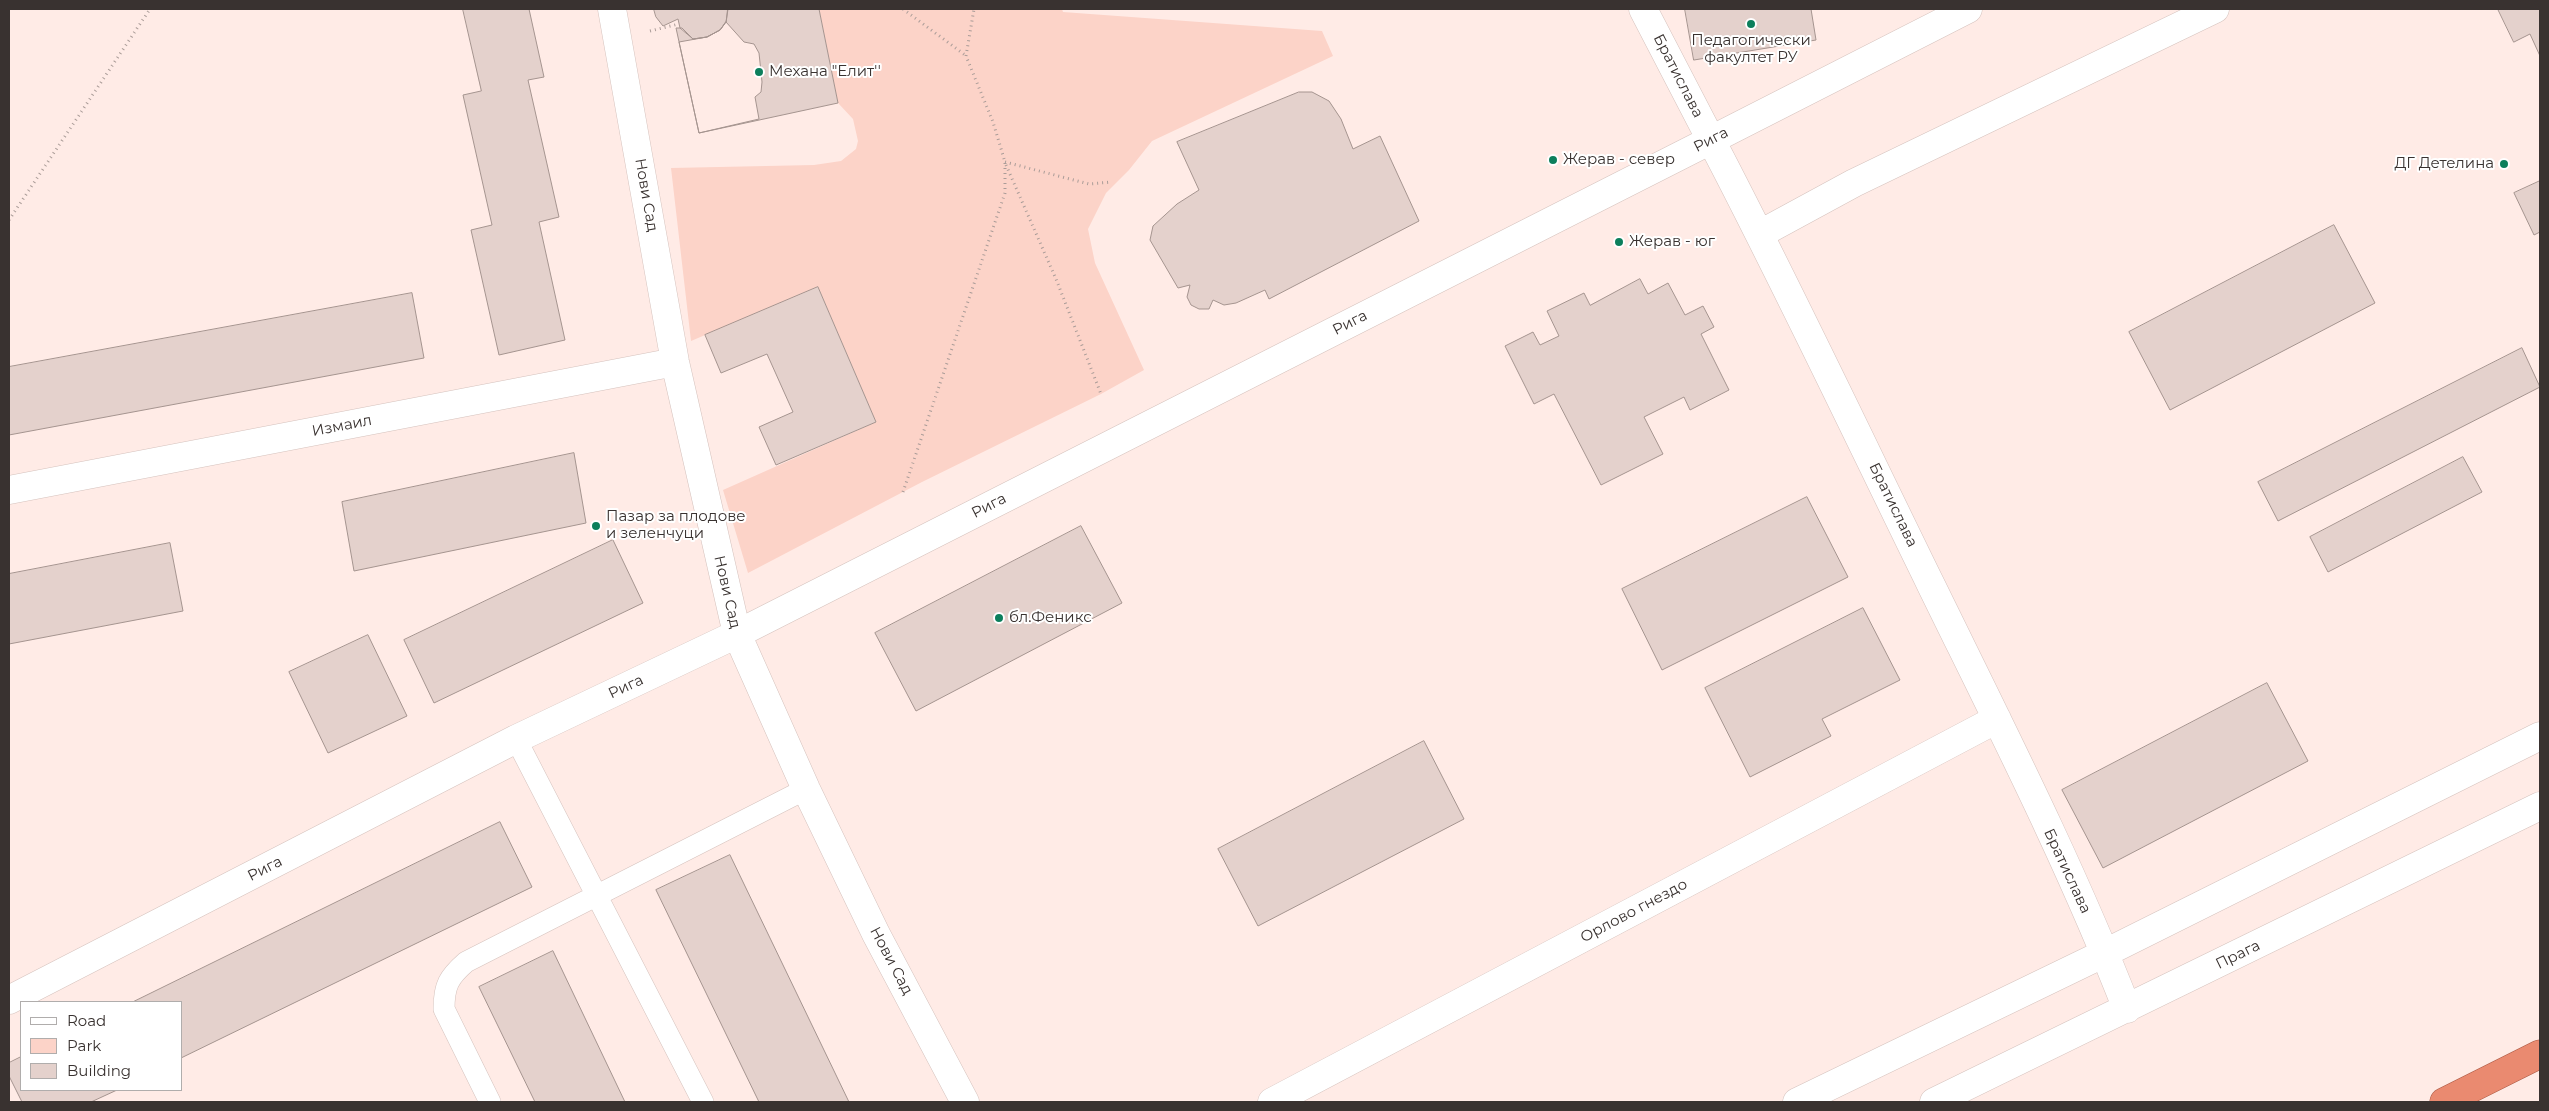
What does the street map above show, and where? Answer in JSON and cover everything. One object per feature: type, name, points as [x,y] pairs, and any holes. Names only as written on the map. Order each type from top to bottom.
[{"type":"highway","points":[[2444,1102],[2540,1054]]},
{"type":"street","name":"Нови Сад","points":[[612,9],[675,362],[737,634],[806,789],[876,934],[965,1102]]},
{"type":"street","name":"Братислава","points":[[1643,9],[1760,234],[1997,719],[2105,953],[2127,1009]]},
{"type":"street","name":"Рига","points":[[9,1000],[516,739],[737,634],[1968,9]]},
{"type":"street","points":[[1760,234],[1854,183],[2215,9]]},
{"type":"street","name":"Измаил","points":[[9,490],[675,362]]},
{"type":"street","name":"Орлово гнездо","points":[[1272,1102],[1997,719]]},
{"type":"street","points":[[1797,1102],[2105,953],[2540,736]]},
{"type":"street","name":"Прага","points":[[1934,1102],[2540,806]]},
{"type":"lane","points":[[516,739],[595,896],[703,1102]]},
{"type":"lane","points":[[490,1102],[444,1009],[444,991],[453,973],[466,962],[806,789]]},
{"type":"path","points":[[9,220],[150,9]]},
{"type":"path","points":[[903,9],[966,56],[993,122],[1005,162],[1056,279],[1101,394]]},
{"type":"path","points":[[966,56],[974,9]]},
{"type":"path","points":[[1005,162],[1089,184],[1112,182]]},
{"type":"path","points":[[903,492],[1005,193],[1005,162]]},
{"type":"green space","points":[[819,9],[1062,9],[1063,12],[1322,31],[1333,56],[1152,141],[1129,170],[1106,193],[1088,229],[1095,263],[1144,370],[1101,394],[922,482],[748,573],[723,490],[876,422],[818,287],[691,341],[671,168],[814,165],[841,161],[856,149],[858,141],[853,119],[838,103]]},
{"type":"building","points":[[463,9],[529,9],[544,77],[528,80],[559,217],[539,222],[565,340],[499,355],[471,230],[492,225],[463,95],[481,91]]},
{"type":"building","points":[[654,9],[728,9],[726,22],[720,30],[707,37],[693,39],[680,28],[678,19],[663,26],[656,17]]},
{"type":"building","name":"Механа \"Елит''","points":[[728,9],[819,9],[838,103],[699,133],[676,28],[682,28],[693,39],[707,37],[720,30],[726,22]]},
{"type":"building","name":"Педагогически факултет РУ","points":[[1685,9],[1811,9],[1816,40],[1694,60]]},
{"type":"building","points":[[2498,9],[2540,9],[2540,56],[2530,34],[2514,42]]},
{"type":"building","points":[[726,22],[744,42],[754,44],[759,53],[762,82],[761,92],[755,97],[759,119],[699,133],[679,42],[707,37],[720,30]]},
{"type":"building","points":[[1299,92],[1312,92],[1329,101],[1341,119],[1353,149],[1380,136],[1419,221],[1269,299],[1265,290],[1236,303],[1224,305],[1213,300],[1209,309],[1199,309],[1191,305],[1187,297],[1190,285],[1178,288],[1150,240],[1153,226],[1177,204],[1199,190],[1177,142]]},
{"type":"building","points":[[2540,181],[2540,232],[2534,235],[2514,193]]},
{"type":"building","points":[[2334,225],[2375,303],[2170,410],[2129,332]]},
{"type":"building","points":[[1640,279],[1648,294],[1668,283],[1685,315],[1703,306],[1714,327],[1701,334],[1729,390],[1690,410],[1684,397],[1644,417],[1663,454],[1601,485],[1554,394],[1534,404],[1505,346],[1533,332],[1540,345],[1559,336],[1547,311],[1584,293],[1590,305]]},
{"type":"building","points":[[818,287],[876,422],[776,465],[759,427],[793,412],[767,354],[721,373],[705,335]]},
{"type":"building","points":[[412,293],[424,358],[9,435],[9,367]]},
{"type":"building","points":[[2522,348],[2540,387],[2278,521],[2258,482]]},
{"type":"building","points":[[574,453],[586,523],[354,571],[342,502]]},
{"type":"building","points":[[2463,457],[2482,492],[2328,572],[2310,537]]},
{"type":"building","points":[[1807,497],[1848,577],[1662,670],[1622,589]]},
{"type":"building","name":"бл.Феникс","points":[[1081,526],[1122,603],[916,711],[875,633]]},
{"type":"building","points":[[613,540],[643,603],[434,703],[404,640]]},
{"type":"building","points":[[170,543],[183,611],[9,644],[9,574]]},
{"type":"building","points":[[1863,608],[1900,680],[1822,719],[1831,736],[1750,777],[1705,688]]},
{"type":"building","points":[[368,635],[407,716],[328,753],[289,672]]},
{"type":"building","points":[[2267,683],[2308,761],[2103,868],[2062,790]]},
{"type":"building","points":[[1424,741],[1464,819],[1258,926],[1218,849]]},
{"type":"building","points":[[500,822],[532,887],[182,1058],[182,1001],[135,1001]]},
{"type":"building","points":[[730,855],[849,1102],[759,1102],[656,890]]},
{"type":"building","points":[[553,951],[625,1102],[535,1102],[479,987]]},
{"type":"building","points":[[20,1058],[20,1091],[115,1091],[91,1102],[22,1102],[9,1076],[9,1063]]},
{"type":"place","name":"Педагогически факултет РУ","points":[[1751,24]]},
{"type":"place","name":"Механа \"Елит''","points":[[759,72]]},
{"type":"place","name":"Жерав - север","points":[[1553,160]]},
{"type":"place","name":"ДГ Детелина","points":[[2504,164]]},
{"type":"place","name":"Жерав - юг","points":[[1619,242]]},
{"type":"place","name":"Пазар за плодове и зеленчуци","points":[[596,526]]},
{"type":"place","name":"бл.Феникс","points":[[999,618]]}]
